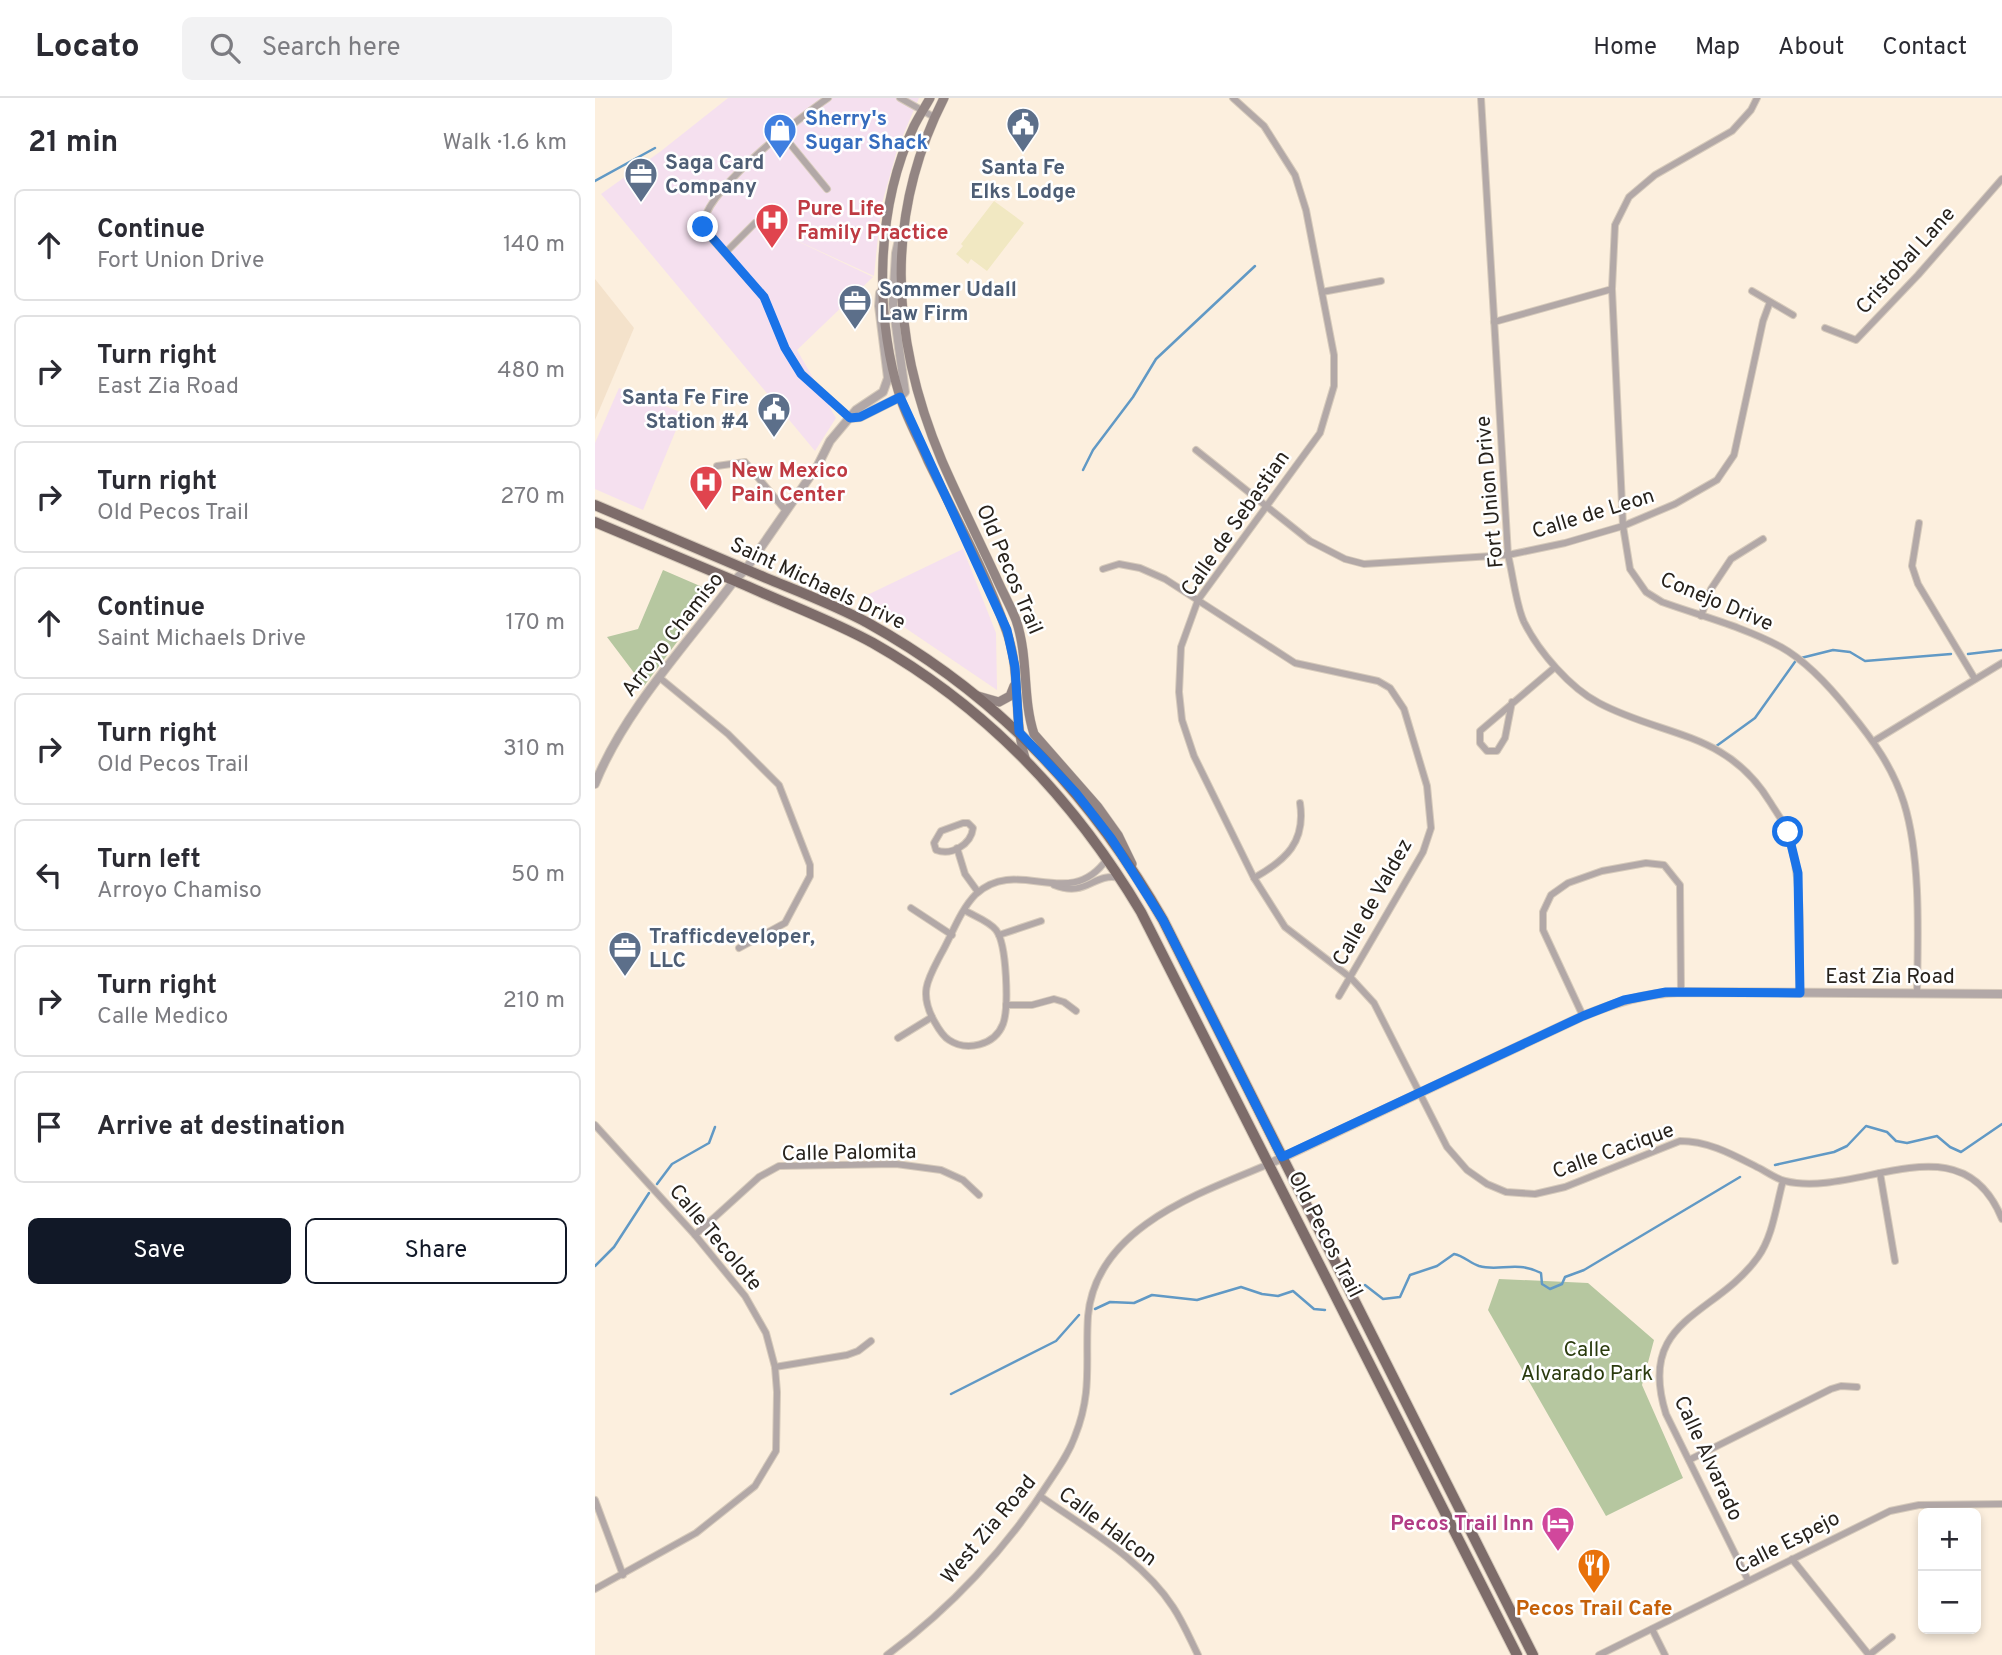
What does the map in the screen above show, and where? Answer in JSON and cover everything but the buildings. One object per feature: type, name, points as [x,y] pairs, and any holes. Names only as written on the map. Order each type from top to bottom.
[{"type":"main road","name":"Old Pecos Trail","points":[[930,98],[915,125],[894,184],[884,262],[886,326],[900,397],[1010,640],[1015,667],[1019,732],[1026,761],[1064,802],[1108,858],[1147,923],[1517,1655]]},
{"type":"main road","name":"Old Pecos Trail","points":[[944,98],[934,117],[912,177],[903,219],[901,310],[907,352],[923,410],[942,461],[1015,617],[1025,658],[1030,719],[1034,734],[1118,835],[1533,1655]]},
{"type":"main road","name":"Saint Michaels Drive","points":[[595,505],[866,622],[905,645],[974,694],[1019,732],[1076,793],[1142,884]]},
{"type":"main road","name":"Saint Michaels Drive","points":[[595,522],[824,619],[901,660],[974,713],[1026,761]]},
{"type":"main road","points":[[974,694],[994,702],[1008,698],[1014,690],[1015,667]]},
{"type":"main road","points":[[1108,858],[1121,863],[1163,920]]},
{"type":"street","points":[[828,98],[736,173],[703,217],[704,230],[764,297],[785,348],[801,374],[850,418],[860,417],[905,392],[893,293],[896,253],[903,219]]},
{"type":"street","points":[[900,98],[934,117]]},
{"type":"street","name":"Calle de Sebastian","points":[[1233,98],[1264,126],[1295,175],[1307,210],[1334,355],[1334,386],[1320,433],[1198,600],[1181,647],[1179,692],[1182,720],[1194,756],[1254,878],[1285,927],[1351,978],[1374,1003],[1419,1092]]},
{"type":"street","name":"Fort Union Drive","points":[[1481,98],[1509,555],[1523,621],[1555,668],[1598,703],[1685,734],[1714,748],[1736,762],[1764,792],[1788,832],[1798,873],[1800,993]]},
{"type":"street","name":"Conejo Drive","points":[[1757,98],[1752,110],[1732,131],[1655,175],[1629,197],[1615,225],[1612,289],[1623,526],[1630,569],[1646,592],[1662,602],[1783,648],[1814,672],[1874,741],[1904,802],[1911,832],[1918,918],[1917,993]]},
{"type":"street","points":[[782,134],[827,189]]},
{"type":"street","name":"Cristobal Lane","points":[[1825,328],[1856,340],[1918,275],[2002,179]]},
{"type":"street","points":[[725,253],[755,223]]},
{"type":"street","name":"Arroyo Chamiso","points":[[595,784],[622,730],[734,581],[746,569],[823,457],[830,441],[856,410],[880,396],[888,383],[879,306],[884,262]]},
{"type":"street","points":[[1322,292],[1381,281]]},
{"type":"street","points":[[1494,322],[1612,289]]},
{"type":"street","points":[[1752,291],[1793,315]]},
{"type":"street","name":"Calle de Leon","points":[[1196,450],[1310,541],[1345,559],[1364,564],[1509,555],[1565,543],[1623,526],[1675,505],[1717,480],[1734,455],[1763,321],[1770,302]]},
{"type":"street","points":[[717,466],[745,462],[786,511]]},
{"type":"street","points":[[1919,523],[1912,566],[1918,584],[1975,679]]},
{"type":"street","points":[[1701,616],[1711,589],[1731,559],[1763,539]]},
{"type":"street","name":"Calle de Valdez","points":[[1103,569],[1119,564],[1140,568],[1165,579],[1295,663],[1378,681],[1390,688],[1405,709],[1427,786],[1431,828],[1423,852],[1339,996]]},
{"type":"street","points":[[1874,741],[2002,663]]},
{"type":"street","points":[[1512,702],[1503,743],[1497,751],[1487,751],[1479,743],[1480,731],[1512,702],[1555,668]]},
{"type":"street","points":[[660,678],[727,734],[779,785],[810,865],[810,876],[785,923],[739,948]]},
{"type":"street","points":[[1254,878],[1276,865],[1294,847],[1303,819],[1300,803]]},
{"type":"street","points":[[968,823],[973,828],[971,837],[957,848],[937,851],[933,843],[941,831],[953,825],[968,823]]},
{"type":"street","points":[[957,848],[965,874],[978,892]]},
{"type":"street","points":[[1049,883],[1071,884],[1082,881],[1096,872],[1108,858]]},
{"type":"street","points":[[1583,1016],[1543,930],[1543,912],[1551,895],[1568,883],[1602,872],[1646,863],[1664,865],[1680,884],[1681,992]]},
{"type":"street","points":[[964,910],[990,924],[999,934],[1003,948],[1006,1005],[1005,1018],[999,1032],[978,1045],[968,1046],[950,1041],[942,1035],[926,1003],[925,990],[964,910],[978,892],[1009,879],[1049,883],[1072,890],[1084,888],[1105,876],[1120,878]]},
{"type":"street","points":[[911,908],[952,935]]},
{"type":"street","points":[[999,934],[1041,921]]},
{"type":"street","name":"East Zia Road","points":[[1269,1164],[1583,1016],[1624,1000],[1681,992],[2002,993]]},
{"type":"street","points":[[1006,1005],[1032,1005],[1054,999],[1064,1002],[1076,1011]]},
{"type":"street","points":[[898,1038],[932,1017]]},
{"type":"street","name":"Calle Cacique","points":[[1419,1092],[1447,1147],[1467,1170],[1487,1184],[1510,1193],[1535,1194],[1565,1187],[1680,1142],[1695,1141],[1720,1149],[1783,1181],[1810,1184],[1922,1166],[1944,1166],[1975,1180],[1995,1200],[2002,1219]]},
{"type":"street","name":"Calle Tecolote","points":[[595,1125],[695,1235],[745,1296],[766,1333],[775,1367],[777,1392],[776,1451],[755,1486],[696,1533],[595,1589]]},
{"type":"street","name":"Calle Palomita","points":[[695,1235],[759,1177],[779,1166],[896,1164],[941,1170],[963,1180],[979,1195]]},
{"type":"street","name":"West Zia Road","points":[[887,1655],[929,1620],[976,1574],[1016,1529],[1068,1451],[1083,1410],[1089,1376],[1090,1300],[1104,1269],[1127,1241],[1157,1217],[1197,1195],[1269,1164]]},
{"type":"street","points":[[1880,1173],[1895,1261]]},
{"type":"street","name":"Calle Alvarado","points":[[1748,1580],[1666,1415],[1659,1392],[1659,1373],[1663,1354],[1680,1325],[1738,1278],[1759,1256],[1766,1243],[1783,1181]]},
{"type":"street","points":[[775,1367],[847,1355],[859,1351],[871,1341]]},
{"type":"street","points":[[1689,1460],[1831,1389],[1857,1387]]},
{"type":"street","name":"Calle Halcon","points":[[1040,1496],[1131,1560],[1154,1583],[1172,1605],[1198,1655]]},
{"type":"street","points":[[595,1500],[623,1575]]},
{"type":"street","name":"Calle Espejo","points":[[1599,1655],[1873,1518],[1899,1508],[1929,1504],[2002,1504]]},
{"type":"street","points":[[1791,1559],[1869,1655],[1892,1637]]},
{"type":"street","points":[[1652,1629],[1665,1655]]},
{"type":"shaded area","points":[[728,98],[919,98],[898,147],[881,207],[874,276],[776,231],[873,277],[797,350],[836,418],[815,451],[601,194]]},
{"type":"shaded area","points":[[595,279],[634,328],[595,420]]},
{"type":"shaded area","points":[[619,388],[683,413],[643,510],[595,489],[595,443]]},
{"type":"shaded area","points":[[963,549],[996,633],[997,690],[861,598]]},
{"type":"green space","points":[[663,570],[707,589],[710,598],[644,686],[607,637],[638,629]]},
{"type":"green space","name":"Calle Alvarado Park","points":[[1499,1279],[1588,1283],[1654,1340],[1642,1385],[1683,1478],[1606,1516],[1488,1310]]},
{"type":"sand","points":[[994,201],[1024,223],[987,271],[971,259],[968,264],[956,254]]},
{"type":"waterway","points":[[595,181],[655,148]]},
{"type":"waterway","points":[[1083,470],[1093,450],[1133,397],[1156,359],[1255,266]]},
{"type":"waterway","points":[[1715,747],[1755,718],[1797,659],[1833,650],[1850,652],[1865,661],[1951,654]]},
{"type":"waterway","points":[[1968,654],[2002,650]]},
{"type":"waterway","points":[[1775,1165],[1834,1152],[1847,1146],[1866,1126],[1887,1132],[1896,1141],[1907,1143],[1937,1136],[1961,1152],[2002,1124]]},
{"type":"waterway","points":[[657,1184],[672,1164],[709,1143],[715,1127]]},
{"type":"waterway","points":[[1365,1285],[1383,1299],[1400,1297],[1410,1275],[1437,1266],[1454,1254],[1479,1266],[1532,1269],[1541,1273],[1542,1284],[1550,1289],[1562,1284],[1565,1277],[1584,1270],[1740,1177]]},
{"type":"waterway","points":[[595,1266],[614,1247],[649,1193]]},
{"type":"waterway","points":[[1095,1309],[1110,1302],[1134,1303],[1152,1295],[1197,1300],[1241,1287],[1278,1296],[1293,1291],[1314,1309],[1325,1310]]},
{"type":"waterway","points":[[951,1394],[1056,1341],[1079,1315]]},
{"type":"place","name":"Santa Fe Elks Lodge","points":[[1023,154]]},
{"type":"place","name":"Sherry's Sugar Shack","points":[[780,160]]},
{"type":"place","name":"Saga Card Company","points":[[641,204]]},
{"type":"place","name":"Pure Life Family Practice","points":[[772,250]]},
{"type":"place","name":"Sommer Udall Law Firm","points":[[855,331]]},
{"type":"place","name":"Santa Fe Fire Station #4","points":[[774,439]]},
{"type":"place","name":"New Mexico Pain Center","points":[[706,512]]},
{"type":"place","name":"Trafficdeveloper, LLC","points":[[625,978]]},
{"type":"place","name":"Pecos Trail Inn","points":[[1558,1553]]},
{"type":"place","name":"Pecos Trail Cafe","points":[[1594,1595]]},
{"type":"route","points":[[703,227],[760,291],[768,303],[792,360],[801,374],[826,398],[850,418],[860,417],[900,397],[1007,630],[1015,667],[1019,732],[1076,793],[1142,884],[1163,920],[1282,1157],[1583,1016],[1624,1000],[1666,992],[1800,993],[1798,873],[1788,832]]}]
